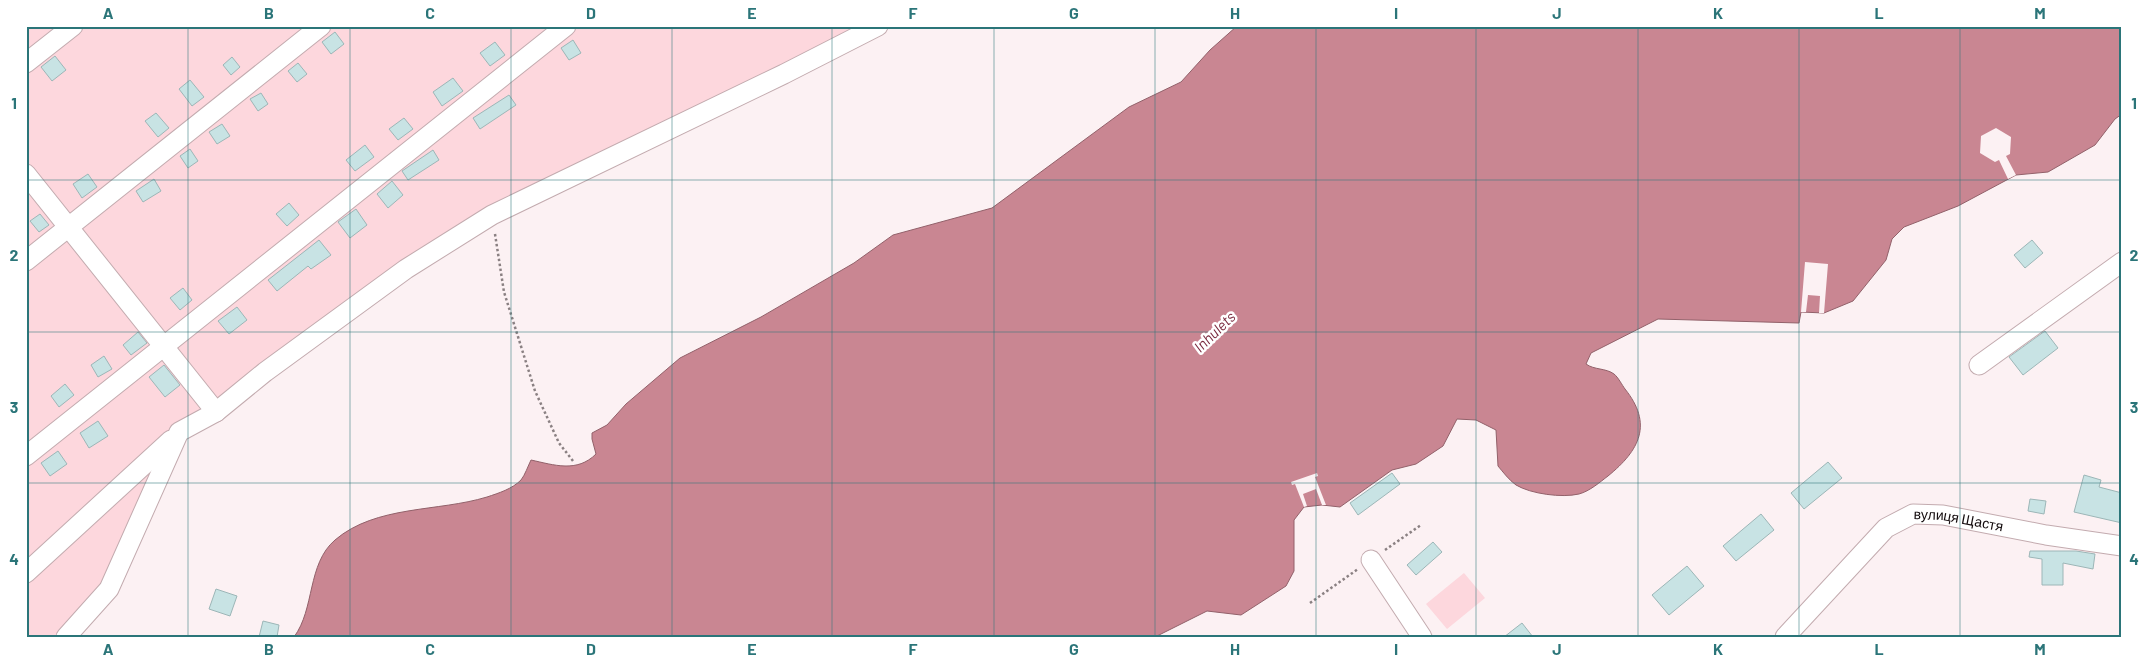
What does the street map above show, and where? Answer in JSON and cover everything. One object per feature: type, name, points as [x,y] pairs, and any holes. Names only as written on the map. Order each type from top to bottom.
[{"type":"street","points":[[26,63],[73,26]]},
{"type":"street","points":[[26,261],[320,26]]},
{"type":"street","points":[[26,456],[566,26]]},
{"type":"street","points":[[26,573],[179,432],[216,412],[265,372],[406,269],[492,215],[878,26]]},
{"type":"street","points":[[26,174],[216,412]]},
{"type":"street","points":[[1978,365],[2122,262]]},
{"type":"street","points":[[66,637],[109,589],[179,432]]},
{"type":"street","name":"вулиця Щастя","points":[[1785,637],[1886,528],[1913,514],[1943,514],[2046,535],[2122,546]]},
{"type":"street","points":[[1371,560],[1422,637]]},
{"type":"path","points":[[492,215],[504,292],[535,391],[559,443],[573,462]]},
{"type":"shaded area","points":[[26,26],[878,26],[492,215],[179,432],[109,589],[66,637],[26,637]]},
{"type":"shaded area","points":[[1464,573],[1485,598],[1447,629],[1426,604]]},
{"type":"water","name":"Inhulets","points":[[1237,26],[2122,26],[2122,114],[2115,119],[2095,145],[2048,172],[2016,175],[1958,206],[1904,227],[1892,239],[1886,260],[1853,301],[1824,313],[1801,312],[1799,323],[1658,319],[1591,353],[1586,364],[1615,375],[1634,402],[1639,414],[1640,425],[1639,436],[1628,456],[1608,476],[1583,493],[1564,496],[1547,494],[1530,491],[1516,485],[1498,466],[1496,430],[1476,420],[1457,419],[1443,446],[1416,464],[1392,470],[1340,507],[1322,505],[1304,507],[1294,520],[1294,571],[1286,586],[1241,615],[1207,611],[1155,637],[294,637],[301,626],[320,561],[326,550],[335,540],[351,529],[388,515],[468,502],[501,492],[514,486],[521,480],[531,460],[548,464],[573,466],[589,460],[596,454],[592,433],[607,425],[626,404],[680,358],[761,317],[854,263],[893,235],[992,208],[1129,107],[1181,82],[1210,50]]},
{"type":"pier","points":[[1996,128],[2011,137],[2010,154],[2006,156],[2016,175],[2008,179],[1999,160],[1995,162],[1980,153],[1981,136]]},
{"type":"pier","points":[[1805,262],[1828,264],[1824,313],[1819,313],[1820,296],[1808,295],[1806,312],[1801,312]]},
{"type":"pier","points":[[1317,473],[1318,476],[1315,477],[1326,505],[1322,505],[1316,489],[1303,494],[1307,506],[1304,507],[1295,484],[1292,485],[1291,482]]},
{"type":"building","points":[[335,32],[344,44],[331,54],[322,42]]},
{"type":"building","points":[[573,40],[581,53],[569,60],[561,48]]},
{"type":"building","points":[[495,42],[505,55],[490,66],[480,53]]},
{"type":"building","points":[[55,56],[66,70],[52,81],[41,67]]},
{"type":"building","points":[[232,57],[240,67],[231,75],[223,65]]},
{"type":"building","points":[[298,63],[307,74],[297,82],[288,71]]},
{"type":"building","points":[[453,78],[463,91],[442,106],[433,92]]},
{"type":"building","points":[[190,80],[204,97],[192,106],[179,89]]},
{"type":"building","points":[[261,93],[268,104],[258,111],[250,99]]},
{"type":"building","points":[[509,95],[516,105],[480,129],[473,118]]},
{"type":"building","points":[[156,113],[169,128],[158,137],[145,121]]},
{"type":"building","points":[[404,118],[413,129],[398,140],[389,129]]},
{"type":"building","points":[[222,124],[230,136],[217,144],[209,132]]},
{"type":"building","points":[[365,145],[374,157],[355,171],[346,160]]},
{"type":"building","points":[[190,149],[198,161],[188,168],[180,156]]},
{"type":"building","points":[[433,150],[439,160],[408,180],[402,171]]},
{"type":"building","points":[[88,174],[97,187],[82,198],[73,184]]},
{"type":"building","points":[[154,179],[161,191],[143,202],[136,191]]},
{"type":"building","points":[[392,181],[403,195],[388,208],[377,194]]},
{"type":"building","points":[[289,203],[299,215],[287,226],[276,214]]},
{"type":"building","points":[[356,209],[367,225],[350,238],[338,222]]},
{"type":"building","points":[[40,214],[49,225],[39,232],[30,221]]},
{"type":"building","points":[[319,240],[331,255],[311,269],[308,266],[277,291],[268,280]]},
{"type":"building","points":[[2032,240],[2043,253],[2025,268],[2014,255]]},
{"type":"building","points":[[183,288],[192,300],[180,310],[170,298]]},
{"type":"building","points":[[237,307],[247,320],[229,334],[218,321]]},
{"type":"building","points":[[2045,331],[2058,348],[2023,375],[2009,357]]},
{"type":"building","points":[[138,332],[147,343],[131,355],[123,345]]},
{"type":"building","points":[[104,356],[112,369],[98,377],[91,365]]},
{"type":"building","points":[[164,365],[180,385],[165,397],[149,377]]},
{"type":"building","points":[[65,384],[74,395],[59,407],[51,396]]},
{"type":"building","points":[[98,421],[108,436],[89,448],[80,433]]},
{"type":"building","points":[[58,451],[67,464],[50,476],[41,463]]},
{"type":"building","points":[[1828,462],[1842,478],[1804,509],[1791,493]]},
{"type":"building","points":[[1392,473],[1400,484],[1358,515],[1350,503]]},
{"type":"building","points":[[2084,475],[2101,480],[2099,487],[2122,493],[2122,523],[2074,512]]},
{"type":"building","points":[[2030,499],[2046,501],[2044,514],[2028,511]]},
{"type":"building","points":[[1761,514],[1774,530],[1736,561],[1723,546]]},
{"type":"building","points":[[1433,542],[1442,552],[1416,575],[1407,565]]},
{"type":"building","points":[[2030,551],[2076,551],[2095,554],[2093,569],[2063,563],[2063,585],[2042,585],[2042,559],[2029,557]]},
{"type":"building","points":[[1687,566],[1704,586],[1669,615],[1652,595]]},
{"type":"building","points":[[216,589],[237,596],[230,616],[209,609]]},
{"type":"building","points":[[263,621],[279,625],[277,637],[259,637]]},
{"type":"building","points":[[1522,623],[1533,637],[1504,637]]}]
